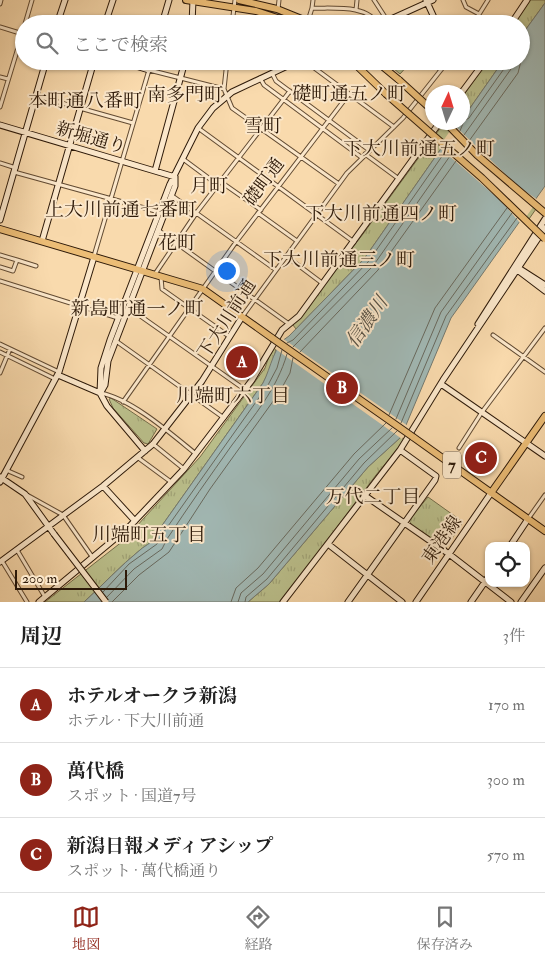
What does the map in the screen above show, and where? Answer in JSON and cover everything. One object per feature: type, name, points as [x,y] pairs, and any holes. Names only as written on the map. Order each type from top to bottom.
[{"type":"highway","points":[[190,0],[272,15]]},
{"type":"highway","points":[[238,0],[278,9],[293,15]]},
{"type":"highway","points":[[361,70],[482,178],[545,240]]},
{"type":"highway","points":[[388,70],[425,104]]},
{"type":"highway","points":[[453,130],[496,172],[545,213]]},
{"type":"highway","points":[[0,229],[42,242]]},
{"type":"highway","name":"7","points":[[42,242],[203,289],[545,531]]},
{"type":"highway","points":[[491,493],[545,416]]},
{"type":"street","points":[[0,4],[1,0]]},
{"type":"street","points":[[28,15],[32,0]]},
{"type":"street","points":[[60,15],[65,0]]},
{"type":"street","points":[[108,15],[113,0]]},
{"type":"street","points":[[165,15],[169,0]]},
{"type":"street","points":[[190,0],[191,15]]},
{"type":"street","points":[[233,15],[235,0]]},
{"type":"street","points":[[278,9],[279,0]]},
{"type":"street","points":[[312,15],[313,0]]},
{"type":"street","points":[[356,10],[357,0]]},
{"type":"street","points":[[374,0],[380,15]]},
{"type":"street","points":[[399,15],[426,1],[433,0]]},
{"type":"street","points":[[462,0],[466,7],[479,14],[488,0]]},
{"type":"street","points":[[517,15],[527,0]]},
{"type":"street","points":[[426,1],[433,15]]},
{"type":"street","points":[[312,8],[356,10],[369,15]]},
{"type":"street","points":[[0,27],[15,32]]},
{"type":"street","points":[[0,107],[15,58]]},
{"type":"street","points":[[0,220],[43,70]]},
{"type":"street","points":[[42,242],[92,70]]},
{"type":"street","points":[[94,558],[63,515],[1,479],[58,375],[148,70],[224,88]]},
{"type":"street","points":[[155,171],[183,70]]},
{"type":"street","points":[[226,70],[224,88],[232,108],[339,184]]},
{"type":"street","points":[[113,340],[118,318],[158,230],[182,159],[198,128],[226,96],[278,70]]},
{"type":"street","points":[[320,70],[394,127]]},
{"type":"street","name":"下大川前通","points":[[1,562],[103,486],[153,444],[192,395],[231,338],[242,317],[339,184],[361,157],[394,127],[441,70]]},
{"type":"street","points":[[467,85],[478,70]]},
{"type":"street","points":[[274,72],[276,81],[370,150]]},
{"type":"street","points":[[0,77],[8,79]]},
{"type":"street","points":[[260,78],[264,85],[361,157]]},
{"type":"street","points":[[231,338],[162,290],[158,275],[176,243],[197,212],[290,91]]},
{"type":"street","name":"礎町通","points":[[123,402],[236,242],[349,94]]},
{"type":"street","points":[[36,96],[133,123]]},
{"type":"street","name":"新堀通り","points":[[0,125],[175,177]]},
{"type":"street","points":[[198,128],[354,242]]},
{"type":"street","points":[[40,602],[94,558],[135,521],[184,469],[245,390],[277,337],[299,316],[434,130]]},
{"type":"street","points":[[365,154],[400,179]]},
{"type":"street","points":[[182,159],[261,210]]},
{"type":"street","points":[[0,163],[15,170],[59,184],[159,212]]},
{"type":"street","points":[[145,451],[107,406],[100,393],[101,368],[128,308],[159,212],[170,184],[175,177]]},
{"type":"street","points":[[171,195],[276,270]]},
{"type":"street","points":[[258,214],[297,241]]},
{"type":"street","points":[[517,268],[545,219]]},
{"type":"street","points":[[285,601],[364,494],[400,450],[440,384],[545,228]]},
{"type":"street","points":[[158,230],[289,324]]},
{"type":"street","points":[[0,255],[36,266]]},
{"type":"street","points":[[286,256],[322,284]]},
{"type":"street","points":[[0,267],[13,271],[17,260]]},
{"type":"street","points":[[517,268],[545,285]]},
{"type":"street","points":[[517,268],[545,291]]},
{"type":"street","points":[[0,281],[118,318]]},
{"type":"street","points":[[128,308],[245,390]]},
{"type":"street","points":[[459,448],[482,412],[545,328]]},
{"type":"street","points":[[494,335],[545,372]]},
{"type":"street","points":[[113,340],[224,418]]},
{"type":"street","points":[[0,344],[58,375]]},
{"type":"street","points":[[0,373],[10,349]]},
{"type":"street","points":[[0,352],[8,357],[100,393],[114,396],[165,430],[196,454]]},
{"type":"street","points":[[440,384],[545,456]]},
{"type":"street","points":[[153,444],[184,469]]},
{"type":"street","points":[[348,602],[435,480],[436,476],[400,450]]},
{"type":"street","points":[[138,457],[171,482]]},
{"type":"street","points":[[6,470],[22,477]]},
{"type":"street","points":[[103,486],[135,521]]},
{"type":"street","name":"東港線","points":[[416,602],[491,493]]},
{"type":"street","points":[[25,494],[106,602]]},
{"type":"street","points":[[364,494],[403,524],[449,554],[511,602]]},
{"type":"street","points":[[513,542],[545,495]]},
{"type":"street","points":[[328,544],[402,602]]},
{"type":"street","points":[[17,550],[45,598]]},
{"type":"street","points":[[1,562],[27,602]]},
{"type":"street","points":[[521,602],[545,568]]},
{"type":"street","points":[[471,602],[484,582]]},
{"type":"green space","points":[[530,0],[545,0],[545,3],[530,24],[530,15],[520,15]]},
{"type":"green space","points":[[395,70],[404,70],[400,74]]},
{"type":"green space","points":[[482,70],[497,70],[470,108],[470,86]]},
{"type":"green space","points":[[439,130],[454,130],[452,133],[536,209],[529,219],[445,143],[364,259],[296,329],[293,325],[363,234]]},
{"type":"green space","points":[[272,348],[276,349],[272,366],[263,383],[155,537],[125,562],[84,602],[45,602],[123,541],[200,457],[265,368]]},
{"type":"green space","points":[[111,398],[157,429],[148,444],[144,443],[113,408],[109,399]]},
{"type":"green space","points":[[401,437],[405,440],[376,475],[280,602],[248,602],[269,584],[368,467]]},
{"type":"green space","points":[[428,497],[463,522],[445,549],[412,526],[409,520]]},
{"type":"water","name":"信濃川","points":[[545,3],[545,186],[451,318],[401,437],[368,467],[269,584],[248,602],[84,602],[125,562],[150,543],[263,383],[276,350],[364,259],[454,130],[470,130],[470,108],[497,70],[530,70],[530,24]]},
{"type":"pier","points":[[451,130],[459,130],[519,187],[538,200],[521,224],[501,201],[439,147]]},
{"type":"pier","points":[[282,338],[408,426],[402,439],[274,348]]},
{"type":"place","name":"ホテルオークラ新潟","points":[[242,362]]},
{"type":"place","name":"萬代橋","points":[[342,388]]},
{"type":"place","name":"新潟日報メディアシップ","points":[[481,458]]},
{"type":"district","name":"礎町通五ノ町","points":[[349,94]]},
{"type":"district","name":"南多門町","points":[[185,95]]},
{"type":"district","name":"本町通八番町","points":[[85,101]]},
{"type":"district","name":"雪町","points":[[263,126]]},
{"type":"district","name":"下大川前通五ノ町","points":[[419,149]]},
{"type":"district","name":"月町","points":[[209,186]]},
{"type":"district","name":"上大川前通七番町","points":[[121,210]]},
{"type":"district","name":"下大川前通四ノ町","points":[[381,214]]},
{"type":"district","name":"花町","points":[[177,243]]},
{"type":"district","name":"下大川前通三ノ町","points":[[339,260]]},
{"type":"district","name":"新島町通一ノ町","points":[[137,309]]},
{"type":"district","name":"川端町六丁目","points":[[233,396]]},
{"type":"district","name":"万代二丁目","points":[[373,497]]},
{"type":"district","name":"川端町五丁目","points":[[149,535]]}]
